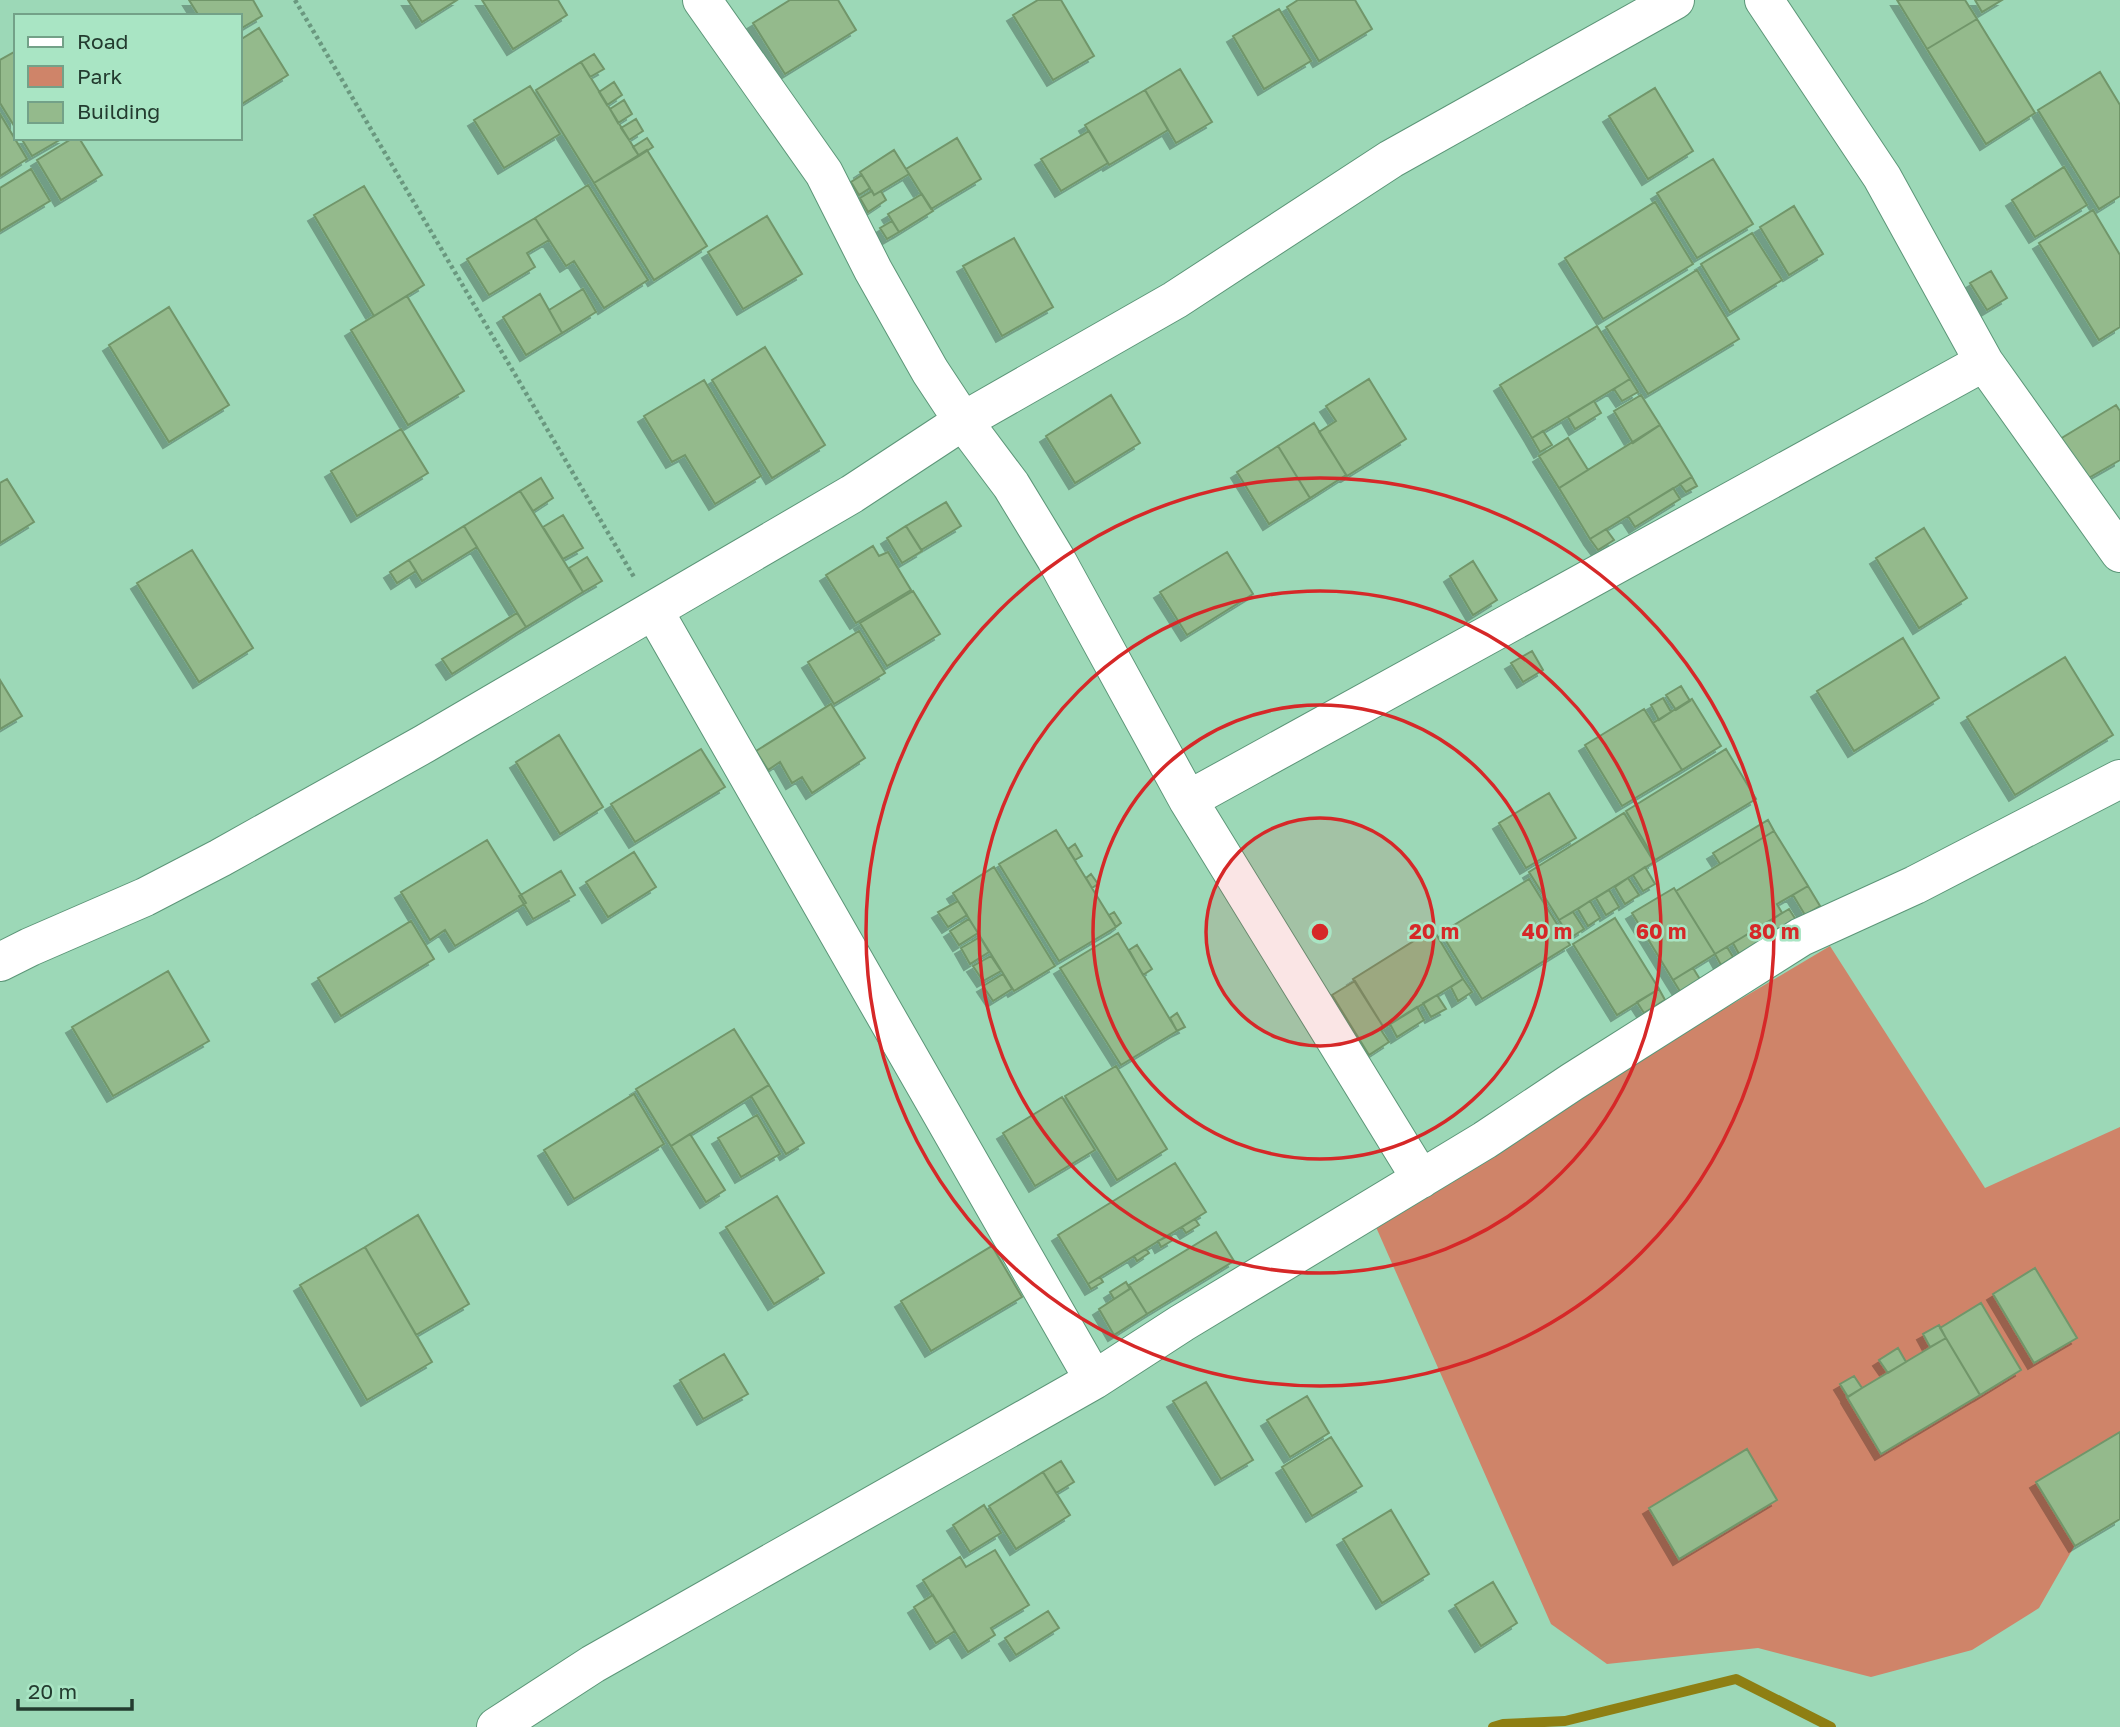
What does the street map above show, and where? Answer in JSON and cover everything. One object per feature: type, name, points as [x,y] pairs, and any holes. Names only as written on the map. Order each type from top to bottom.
[{"type":"street","points":[[702,0],[824,173],[873,270],[930,371],[1011,485],[1056,559],[1188,800],[1421,1179]]},
{"type":"street","points":[[0,962],[145,897],[424,744],[852,494],[963,421],[1175,300],[1391,159],[1675,0]]},
{"type":"street","points":[[1764,0],[1882,177],[1984,362],[2120,554]]},
{"type":"street","points":[[1188,800],[1984,362]]},
{"type":"street","points":[[654,611],[1094,1380]]},
{"type":"street","points":[[496,1727],[593,1664],[1094,1380],[1182,1323],[1485,1140],[1801,937],[1914,885],[2120,779]]},
{"type":"path","points":[[295,0],[654,611]]},
{"type":"green space","points":[[1830,946],[1985,1188],[2120,1127],[2120,1508],[2087,1524],[2039,1608],[1972,1650],[1871,1677],[1758,1648],[1607,1664],[1551,1624],[1372,1218]]},
{"type":"building","points":[[189,0],[253,0],[262,16],[242,28],[242,14],[198,14]]},
{"type":"building","points":[[408,0],[457,0],[422,22]]},
{"type":"building","points":[[482,0],[558,0],[567,15],[513,49]]},
{"type":"building","points":[[790,0],[838,0],[856,30],[785,74],[753,23]]},
{"type":"building","points":[[1038,0],[1061,0],[1094,56],[1053,80],[1013,15]]},
{"type":"building","points":[[1298,0],[1355,0],[1372,29],[1319,61],[1287,7]]},
{"type":"building","points":[[1897,0],[1965,0],[1977,19],[1927,49]]},
{"type":"building","points":[[1975,0],[2002,0],[1982,12]]},
{"type":"building","points":[[1279,9],[1311,61],[1264,89],[1233,36]]},
{"type":"building","points":[[1977,19],[2035,113],[1986,144],[1927,49]]},
{"type":"building","points":[[259,28],[288,75],[242,104],[242,39]]},
{"type":"building","points":[[14,52],[14,126],[0,103],[0,60]]},
{"type":"building","points":[[594,54],[604,69],[590,77],[581,62]]},
{"type":"building","points":[[581,62],[639,156],[594,183],[536,90]]},
{"type":"building","points":[[1180,69],[1212,122],[1176,143],[1145,90]]},
{"type":"building","points":[[2100,72],[2120,105],[2120,196],[2099,209],[2038,110]]},
{"type":"building","points":[[614,82],[622,95],[607,105],[599,92]]},
{"type":"building","points":[[530,86],[560,134],[504,168],[474,120]]},
{"type":"building","points":[[1655,88],[1693,151],[1648,179],[1609,116]]},
{"type":"building","points":[[1145,90],[1168,130],[1109,165],[1085,125]]},
{"type":"building","points":[[624,100],[632,114],[618,123],[610,109]]},
{"type":"building","points":[[0,114],[27,159],[0,176]]},
{"type":"building","points":[[636,119],[643,131],[629,140],[621,128]]},
{"type":"building","points":[[1089,131],[1108,163],[1061,191],[1041,159]]},
{"type":"building","points":[[647,138],[653,147],[639,156],[633,147]]},
{"type":"building","points":[[957,138],[981,179],[931,209],[906,169]]},
{"type":"building","points":[[22,140],[60,140],[32,156]]},
{"type":"building","points":[[70,140],[80,140],[102,175],[61,200],[37,160]]},
{"type":"building","points":[[647,150],[707,246],[654,280],[594,183]]},
{"type":"building","points":[[894,150],[909,174],[874,195],[860,172]]},
{"type":"building","points":[[1713,159],[1753,224],[1697,258],[1657,193]]},
{"type":"building","points":[[2064,167],[2087,205],[2035,237],[2012,200]]},
{"type":"building","points":[[31,169],[50,201],[0,231],[0,188]]},
{"type":"building","points":[[862,175],[870,188],[859,195],[851,182]]},
{"type":"building","points":[[588,185],[648,280],[604,308],[574,261],[566,266],[535,218]]},
{"type":"building","points":[[364,186],[424,285],[374,316],[314,215]]},
{"type":"building","points":[[872,191],[874,195],[881,191],[886,200],[868,212],[860,198]]},
{"type":"building","points":[[922,194],[933,211],[899,232],[888,214]]},
{"type":"building","points":[[1655,202],[1693,264],[1603,319],[1565,258]]},
{"type":"building","points":[[1794,206],[1823,254],[1789,275],[1760,227]]},
{"type":"building","points":[[2093,210],[2120,255],[2120,327],[2099,340],[2039,243]]},
{"type":"building","points":[[767,216],[802,274],[743,309],[708,252]]},
{"type":"building","points":[[535,218],[549,240],[527,253],[535,267],[489,295],[467,259]]},
{"type":"building","points":[[892,221],[899,232],[887,239],[880,228]]},
{"type":"building","points":[[1752,233],[1782,280],[1730,312],[1701,264]]},
{"type":"building","points":[[1014,238],[1053,307],[1002,336],[963,266]]},
{"type":"building","points":[[1697,270],[1739,339],[1648,394],[1606,327]]},
{"type":"building","points":[[1991,271],[2007,298],[1987,310],[1970,283]]},
{"type":"building","points":[[583,289],[596,312],[562,333],[549,310]]},
{"type":"building","points":[[540,294],[562,333],[526,355],[503,317]]},
{"type":"building","points":[[407,296],[464,391],[408,425],[351,330]]},
{"type":"building","points":[[169,307],[229,405],[169,442],[109,345]]},
{"type":"building","points":[[1597,326],[1630,379],[1532,438],[1500,385]]},
{"type":"building","points":[[765,347],[825,445],[772,478],[712,380]]},
{"type":"building","points":[[1369,379],[1406,439],[1347,476],[1319,432],[1336,421],[1326,406]]},
{"type":"building","points":[[1630,379],[1638,392],[1622,401],[1614,389]]},
{"type":"building","points":[[704,380],[761,476],[715,504],[685,455],[672,462],[644,416]]},
{"type":"building","points":[[1111,395],[1140,443],[1075,483],[1046,436]]},
{"type":"building","points":[[1641,395],[1660,425],[1633,443],[1614,411]]},
{"type":"building","points":[[1594,401],[1601,413],[1575,429],[1568,417]]},
{"type":"building","points":[[2116,405],[2120,411],[2120,460],[2085,480],[2060,439]]},
{"type":"building","points":[[1314,423],[1346,475],[1310,498],[1278,446]]},
{"type":"building","points":[[1660,425],[1692,477],[1590,539],[1559,488]]},
{"type":"building","points":[[401,429],[428,473],[357,516],[331,471]]},
{"type":"building","points":[[1543,431],[1552,445],[1540,452],[1532,438]]},
{"type":"building","points":[[1568,438],[1588,470],[1559,488],[1539,456]]},
{"type":"building","points":[[1278,446],[1310,498],[1269,524],[1237,472]]},
{"type":"building","points":[[1692,477],[1697,486],[1686,492],[1680,484]]},
{"type":"building","points":[[541,478],[553,498],[533,511],[520,491]]},
{"type":"building","points":[[7,479],[34,522],[0,543],[0,483]]},
{"type":"building","points":[[1673,488],[1680,499],[1635,527],[1628,516]]},
{"type":"building","points":[[520,491],[583,592],[526,627],[464,526]]},
{"type":"building","points":[[946,502],[961,526],[921,550],[906,526]]},
{"type":"building","points":[[563,515],[583,548],[563,559],[543,527]]},
{"type":"building","points":[[464,526],[477,547],[422,581],[409,560]]},
{"type":"building","points":[[906,526],[922,551],[902,563],[887,538]]},
{"type":"building","points":[[1924,528],[1967,598],[1919,628],[1876,558]]},
{"type":"building","points":[[1606,529],[1614,540],[1598,550],[1590,539]]},
{"type":"building","points":[[873,546],[879,556],[888,552],[911,590],[856,623],[826,575]]},
{"type":"building","points":[[192,550],[253,648],[199,682],[137,583]]},
{"type":"building","points":[[1227,552],[1253,594],[1187,635],[1160,592]]},
{"type":"building","points":[[587,557],[602,581],[583,592],[569,568]]},
{"type":"building","points":[[409,560],[416,571],[397,583],[390,572]]},
{"type":"building","points":[[1473,561],[1497,600],[1473,615],[1450,576]]},
{"type":"building","points":[[913,591],[940,634],[887,666],[860,623]]},
{"type":"building","points":[[517,613],[526,627],[452,674],[442,659]]},
{"type":"building","points":[[859,631],[885,673],[834,704],[808,662]]},
{"type":"building","points":[[1903,638],[1939,698],[1854,751],[1817,691]]},
{"type":"building","points":[[1532,651],[1543,670],[1523,682],[1511,663]]},
{"type":"building","points":[[2065,657],[2113,735],[2015,795],[1967,717]]},
{"type":"building","points":[[0,680],[22,716],[0,729]]},
{"type":"building","points":[[1681,686],[1690,701],[1676,710],[1666,695]]},
{"type":"building","points":[[1663,698],[1671,712],[1659,720],[1651,705]]},
{"type":"building","points":[[1692,699],[1721,746],[1682,770],[1653,723]]},
{"type":"building","points":[[831,704],[865,758],[812,793],[802,777],[792,783],[780,762],[768,770],[756,751]]},
{"type":"building","points":[[1644,709],[1682,770],[1622,806],[1585,745]]},
{"type":"building","points":[[559,735],[603,807],[560,834],[516,762]]},
{"type":"building","points":[[701,749],[725,787],[635,842],[611,804]]},
{"type":"building","points":[[1726,749],[1756,799],[1655,860],[1626,811]]},
{"type":"building","points":[[1549,793],[1576,838],[1526,868],[1499,823]]},
{"type":"building","points":[[1624,813],[1654,862],[1559,920],[1529,872]]},
{"type":"building","points":[[1768,820],[1774,831],[1720,864],[1713,853]]},
{"type":"building","points":[[1056,830],[1116,927],[1059,961],[999,864]]},
{"type":"building","points":[[1774,831],[1808,886],[1777,904],[1782,913],[1715,954],[1676,891]]},
{"type":"building","points":[[487,840],[526,903],[455,946],[445,930],[430,940],[401,892]]},
{"type":"building","points":[[1075,844],[1082,856],[1075,860],[1068,849]]},
{"type":"building","points":[[634,852],[656,887],[608,917],[586,882]]},
{"type":"building","points":[[994,867],[1055,966],[1014,991],[953,893]]},
{"type":"building","points":[[1645,867],[1655,884],[1643,891],[1633,875]]},
{"type":"building","points":[[561,871],[575,895],[533,919],[519,896]]},
{"type":"building","points":[[1091,874],[1098,884],[1092,888],[1086,878]]},
{"type":"building","points":[[1628,878],[1639,895],[1625,904],[1615,887]]},
{"type":"building","points":[[1529,879],[1570,945],[1482,999],[1441,933]]},
{"type":"building","points":[[1808,886],[1820,906],[1805,915],[1793,895]]},
{"type":"building","points":[[1674,888],[1715,954],[1673,980],[1632,913]]},
{"type":"building","points":[[1609,890],[1619,907],[1606,915],[1596,898]]},
{"type":"building","points":[[958,901],[967,915],[948,927],[938,912]]},
{"type":"building","points":[[1590,901],[1600,918],[1588,926],[1578,909]]},
{"type":"building","points":[[1789,909],[1796,920],[1739,954],[1733,943]]},
{"type":"building","points":[[1114,912],[1121,923],[1116,927],[1109,915]]},
{"type":"building","points":[[1573,912],[1584,929],[1570,938],[1559,920]]},
{"type":"building","points":[[1615,918],[1659,989],[1617,1015],[1573,944]]},
{"type":"building","points":[[969,919],[978,933],[959,945],[950,931]]},
{"type":"building","points":[[411,921],[434,959],[341,1016],[318,978]]},
{"type":"building","points":[[1433,929],[1463,979],[1384,1028],[1353,979]]},
{"type":"building","points":[[1118,933],[1177,1031],[1121,1065],[1060,968]]},
{"type":"building","points":[[980,937],[989,952],[970,964],[961,948]]},
{"type":"building","points":[[1137,945],[1152,969],[1143,975],[1129,950]]},
{"type":"building","points":[[1727,947],[1733,957],[1721,965],[1715,954]]},
{"type":"building","points":[[991,956],[1001,971],[983,981],[973,966]]},
{"type":"building","points":[[1693,968],[1701,981],[1681,993],[1673,980]]},
{"type":"building","points":[[168,971],[209,1041],[113,1096],[72,1027]]},
{"type":"building","points":[[1003,974],[1012,989],[993,1001],[983,986]]},
{"type":"building","points":[[1463,979],[1472,992],[1458,1001],[1451,987]]},
{"type":"building","points":[[1355,981],[1384,1028],[1381,1030],[1389,1042],[1369,1055],[1332,995]]},
{"type":"building","points":[[1659,989],[1665,1000],[1644,1013],[1637,1002]]},
{"type":"building","points":[[1437,995],[1446,1009],[1431,1017],[1423,1003]]},
{"type":"building","points":[[1417,1007],[1424,1020],[1397,1037],[1390,1024]]},
{"type":"building","points":[[1177,1013],[1185,1027],[1177,1031],[1170,1018]]},
{"type":"building","points":[[734,1029],[769,1085],[671,1146],[636,1089]]},
{"type":"building","points":[[1116,1066],[1167,1149],[1117,1180],[1065,1096]]},
{"type":"building","points":[[769,1085],[804,1143],[786,1154],[751,1096]]},
{"type":"building","points":[[634,1094],[664,1144],[574,1199],[544,1150]]},
{"type":"building","points":[[1062,1097],[1095,1150],[1035,1186],[1003,1133]]},
{"type":"building","points":[[757,1115],[780,1154],[741,1177],[718,1138]]},
{"type":"building","points":[[690,1134],[725,1190],[706,1202],[671,1146]]},
{"type":"building","points":[[1175,1163],[1206,1212],[1088,1284],[1058,1235]]},
{"type":"building","points":[[777,1196],[824,1273],[774,1304],[726,1227]]},
{"type":"building","points":[[418,1215],[469,1304],[416,1335],[365,1247]]},
{"type":"building","points":[[1195,1219],[1199,1225],[1186,1233],[1182,1227]]},
{"type":"building","points":[[1216,1232],[1234,1261],[1147,1314],[1129,1285]]},
{"type":"building","points":[[1170,1235],[1173,1240],[1161,1247],[1158,1241]]},
{"type":"building","points":[[992,1246],[1022,1297],[931,1351],[901,1301]]},
{"type":"building","points":[[365,1247],[432,1362],[367,1400],[300,1285]]},
{"type":"building","points":[[1146,1249],[1149,1253],[1137,1261],[1134,1256]]},
{"type":"building","points":[[2035,1268],[2077,1338],[2034,1363],[1993,1294]]},
{"type":"building","points":[[1100,1277],[1103,1282],[1091,1289],[1088,1284]]},
{"type":"building","points":[[1126,1282],[1130,1289],[1114,1299],[1110,1292]]},
{"type":"building","points":[[1131,1288],[1147,1314],[1114,1335],[1099,1309]]},
{"type":"building","points":[[1981,1303],[2021,1370],[1980,1395],[1940,1328]]},
{"type":"building","points":[[1939,1325],[1946,1338],[1930,1347],[1923,1334]]},
{"type":"building","points":[[1946,1338],[1980,1395],[1881,1454],[1847,1397]]},
{"type":"building","points":[[1898,1348],[1906,1362],[1888,1373],[1879,1360]]},
{"type":"building","points":[[724,1354],[748,1394],[703,1419],[680,1380]]},
{"type":"building","points":[[1854,1376],[1862,1388],[1848,1397],[1840,1384]]},
{"type":"building","points":[[1206,1382],[1253,1460],[1221,1479],[1173,1401]]},
{"type":"building","points":[[1307,1396],[1329,1433],[1290,1457],[1267,1420]]},
{"type":"building","points":[[2120,1432],[2120,1519],[2075,1546],[2036,1482]]},
{"type":"building","points":[[1331,1437],[1362,1486],[1312,1516],[1282,1467]]},
{"type":"building","points":[[1747,1449],[1777,1500],[1679,1559],[1649,1508]]},
{"type":"building","points":[[1061,1461],[1074,1482],[1056,1493],[1043,1472]]},
{"type":"building","points":[[1043,1472],[1070,1515],[1016,1549],[989,1506]]},
{"type":"building","points":[[984,1505],[1001,1533],[970,1552],[953,1525]]},
{"type":"building","points":[[1391,1510],[1429,1574],[1382,1603],[1343,1539]]},
{"type":"building","points":[[995,1550],[1029,1605],[991,1628],[995,1635],[968,1652],[923,1580],[960,1557],[966,1567]]},
{"type":"building","points":[[1493,1582],[1517,1623],[1481,1646],[1455,1605]]},
{"type":"building","points":[[933,1595],[955,1631],[936,1643],[914,1607]]},
{"type":"building","points":[[1048,1611],[1059,1628],[1016,1655],[1005,1638]]},
{"type":"waterway","points":[[1493,1727],[1503,1724],[1565,1721],[1736,1679],[1831,1727]]}]
